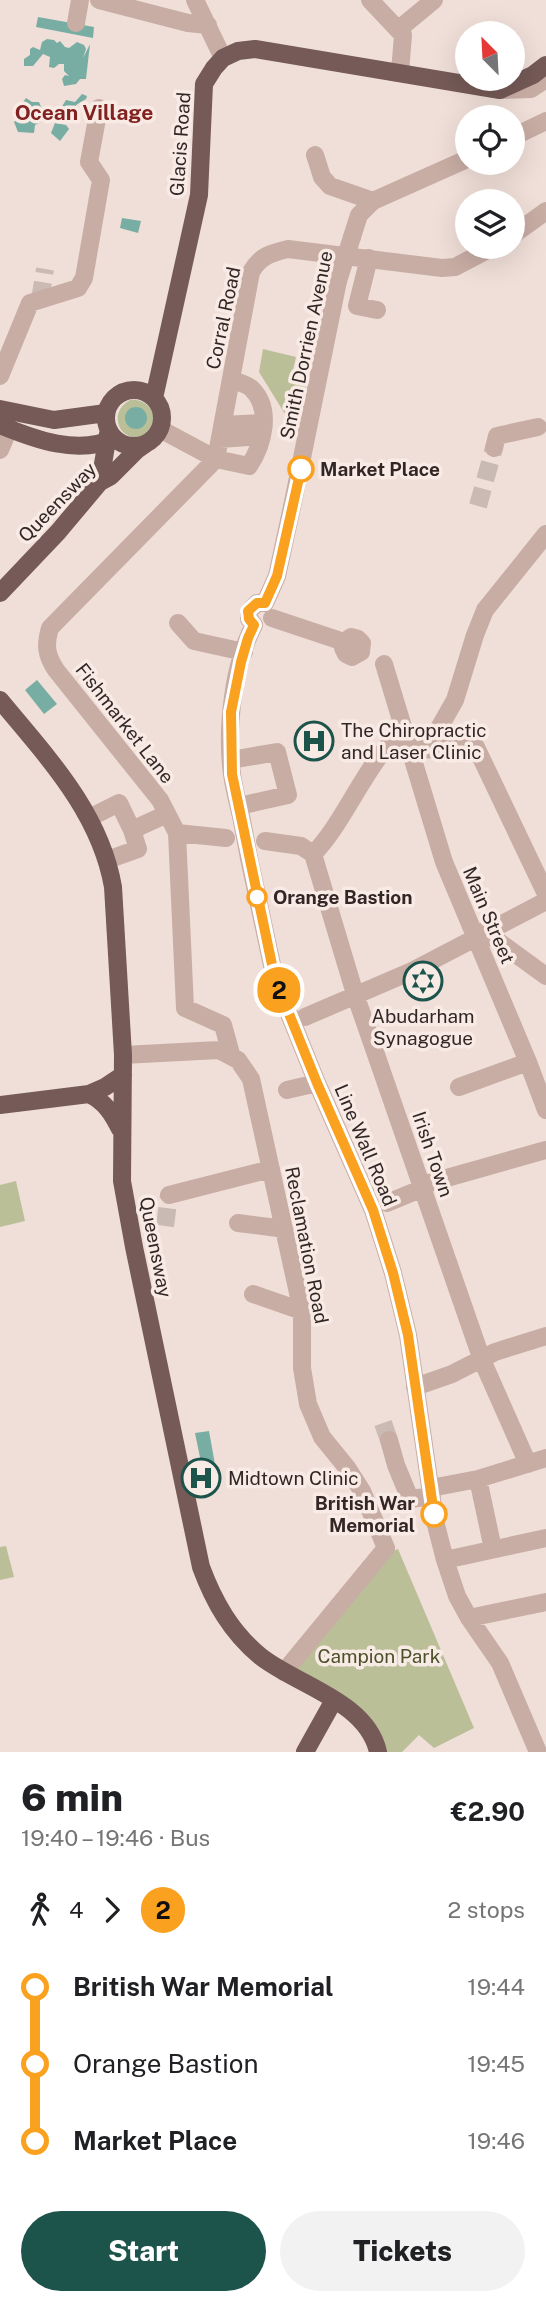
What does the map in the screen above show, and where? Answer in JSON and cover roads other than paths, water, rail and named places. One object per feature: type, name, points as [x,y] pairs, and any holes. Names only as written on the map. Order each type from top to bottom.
[{"type":"main road","points":[[223,58],[238,51],[255,49],[455,82]]},
{"type":"main road","points":[[525,68],[546,53]]},
{"type":"main road","name":"Glacis Road","points":[[154,398],[199,195],[204,85],[223,58]]},
{"type":"main road","points":[[525,77],[533,75],[546,65]]},
{"type":"main road","name":"Glacis Road","points":[[135,390],[163,358]]},
{"type":"main road","points":[[0,409],[109,431],[124,444],[136,446],[147,443],[160,429],[162,412],[154,398],[135,390],[113,399],[109,431],[100,482]]},
{"type":"main road","points":[[4,427],[54,443],[100,445],[109,431]]},
{"type":"main road","name":"Queensway","points":[[0,593],[100,482],[111,477],[147,443]]},
{"type":"main road","name":"Queensway","points":[[0,700],[68,784],[89,818],[107,860],[113,887],[122,1055],[122,1181],[201,1567],[211,1592],[236,1634],[258,1655],[359,1718],[378,1752]]},
{"type":"main road","points":[[0,1105],[89,1094],[105,1087],[122,1074]]},
{"type":"main road","points":[[89,1094],[102,1101],[113,1113],[122,1133]]},
{"type":"main road","points":[[305,1752],[334,1700]]},
{"type":"street","points":[[76,23],[80,0]]},
{"type":"street","points":[[370,0],[400,29],[403,42],[400,72]]},
{"type":"street","points":[[400,29],[434,0]]},
{"type":"street","points":[[104,1],[188,23],[208,25]]},
{"type":"street","points":[[196,2],[223,58]]},
{"type":"street","points":[[525,88],[531,89],[546,79]]},
{"type":"street","points":[[0,376],[30,303],[78,288],[84,278],[101,180],[89,162],[99,108]]},
{"type":"street","points":[[525,131],[546,121]]},
{"type":"street","points":[[315,155],[322,177],[330,186],[373,201],[455,164]]},
{"type":"street","name":"Smith Dorrien Avenue","points":[[268,610],[307,437],[338,281],[359,215],[373,201]]},
{"type":"street","points":[[525,226],[546,211]]},
{"type":"street","name":"Corral Road","points":[[220,437],[251,272],[256,263],[270,253],[288,249],[442,268],[455,267],[470,259]]},
{"type":"street","points":[[369,258],[357,306],[377,310]]},
{"type":"street","points":[[220,437],[249,466],[262,430],[260,399],[250,386],[231,379]]},
{"type":"street","points":[[0,450],[4,427]]},
{"type":"street","points":[[494,448],[497,436],[538,427]]},
{"type":"street","points":[[160,429],[220,437],[262,430]]},
{"type":"street","points":[[220,437],[262,430]]},
{"type":"street","name":"Fishmarket Lane","points":[[220,437],[50,628],[47,651],[56,670],[160,800],[177,834],[185,1007],[223,1025],[231,1054]]},
{"type":"street","points":[[417,750],[435,737],[455,700],[485,610],[546,534]]},
{"type":"street","points":[[268,610],[344,642]]},
{"type":"street","name":"Line Wall Road","points":[[268,610],[265,625],[254,625],[244,652],[231,712],[231,760],[275,979],[373,1210],[393,1273],[402,1310],[431,1492],[445,1560],[457,1596],[500,1663],[539,1742]]},
{"type":"street","points":[[178,623],[194,641],[244,652]]},
{"type":"street","name":"Main Street","points":[[384,664],[404,733],[417,750],[444,863],[480,934],[546,1110]]},
{"type":"street","points":[[265,841],[301,846],[313,854],[326,841],[380,756],[391,742],[404,733]]},
{"type":"street","points":[[417,750],[476,747],[546,894]]},
{"type":"street","points":[[231,760],[277,752],[288,795],[240,814]]},
{"type":"street","points":[[89,818],[119,803],[132,830],[138,849],[107,860]]},
{"type":"street","points":[[132,830],[167,814]]},
{"type":"street","points":[[177,834],[226,838]]},
{"type":"street","name":"Irish Town","points":[[313,854],[355,994],[482,1360],[527,1464]]},
{"type":"street","points":[[305,1017],[412,971],[546,901]]},
{"type":"street","points":[[480,934],[544,971]]},
{"type":"street","points":[[122,1055],[205,1050],[219,1050],[231,1054]]},
{"type":"street","name":"Reclamation Road","points":[[231,1054],[239,1060],[251,1079],[285,1229],[302,1311],[302,1368],[308,1404],[323,1437],[362,1492],[386,1548],[284,1672]]},
{"type":"street","points":[[459,1087],[528,1062]]},
{"type":"street","points":[[287,1090],[317,1083]]},
{"type":"street","points":[[387,1203],[416,1191],[422,1185],[546,1150]]},
{"type":"street","points":[[171,1199],[272,1174]]},
{"type":"street","points":[[238,1223],[285,1229]]},
{"type":"street","points":[[253,1294],[302,1311]]},
{"type":"street","points":[[415,1387],[482,1360],[495,1352],[546,1336]]},
{"type":"street","points":[[389,1440],[410,1499],[546,1458]]},
{"type":"street","points":[[478,1479],[493,1549]]},
{"type":"street","points":[[445,1560],[546,1538]]},
{"type":"street","points":[[469,1618],[546,1602]]},
{"type":"water","points":[[38,17],[94,27],[93,38],[36,27]]},
{"type":"water","points":[[47,39],[57,43],[60,41],[69,48],[77,42],[84,45],[86,49],[83,58],[90,44],[86,79],[64,86],[62,79],[65,75],[69,76],[64,71],[64,64],[49,67],[50,57],[43,54],[33,66],[24,66],[24,59],[30,55],[30,49],[33,47],[40,50],[42,42]]},
{"type":"water","points":[[82,94],[87,96],[76,105],[75,116],[70,116],[67,110],[61,108],[66,100],[75,102]]},
{"type":"water","points":[[26,98],[39,102],[45,116],[43,121],[35,125],[34,133],[18,132],[14,122],[22,114],[21,105]]},
{"type":"water","points":[[55,123],[66,125],[69,129],[60,141],[51,133]]},
{"type":"water","points":[[122,218],[141,221],[138,233],[120,228]]},
{"type":"water","points":[[136,407],[146,414],[147,418],[140,428],[136,429],[126,422],[125,418],[132,408]]},
{"type":"water","points":[[37,680],[57,704],[44,714],[25,690]]},
{"type":"water","points":[[209,1431],[216,1470],[203,1472],[195,1433]]},
{"type":"tunnel","points":[[40,300],[45,269]]},
{"type":"tunnel","points":[[478,506],[494,448]]},
{"type":"tunnel","points":[[165,1226],[169,1195]]},
{"type":"tunnel","points":[[383,1423],[389,1440]]},
{"type":"place","name":"Market Place","points":[[301,469]]},
{"type":"place","name":"The Chiropractic and Laser Clinic","points":[[314,741]]},
{"type":"place","name":"Orange Bastion","points":[[257,897]]},
{"type":"place","name":"Abudarham Synagogue","points":[[423,981]]},
{"type":"place","name":"Midtown Clinic","points":[[201,1478]]},
{"type":"place","name":"British War Memorial","points":[[434,1514]]},
{"type":"district","name":"Ocean Village","points":[[84,113]]},
{"type":"park label","name":"Campion Park","points":[[379,1656]]}]
